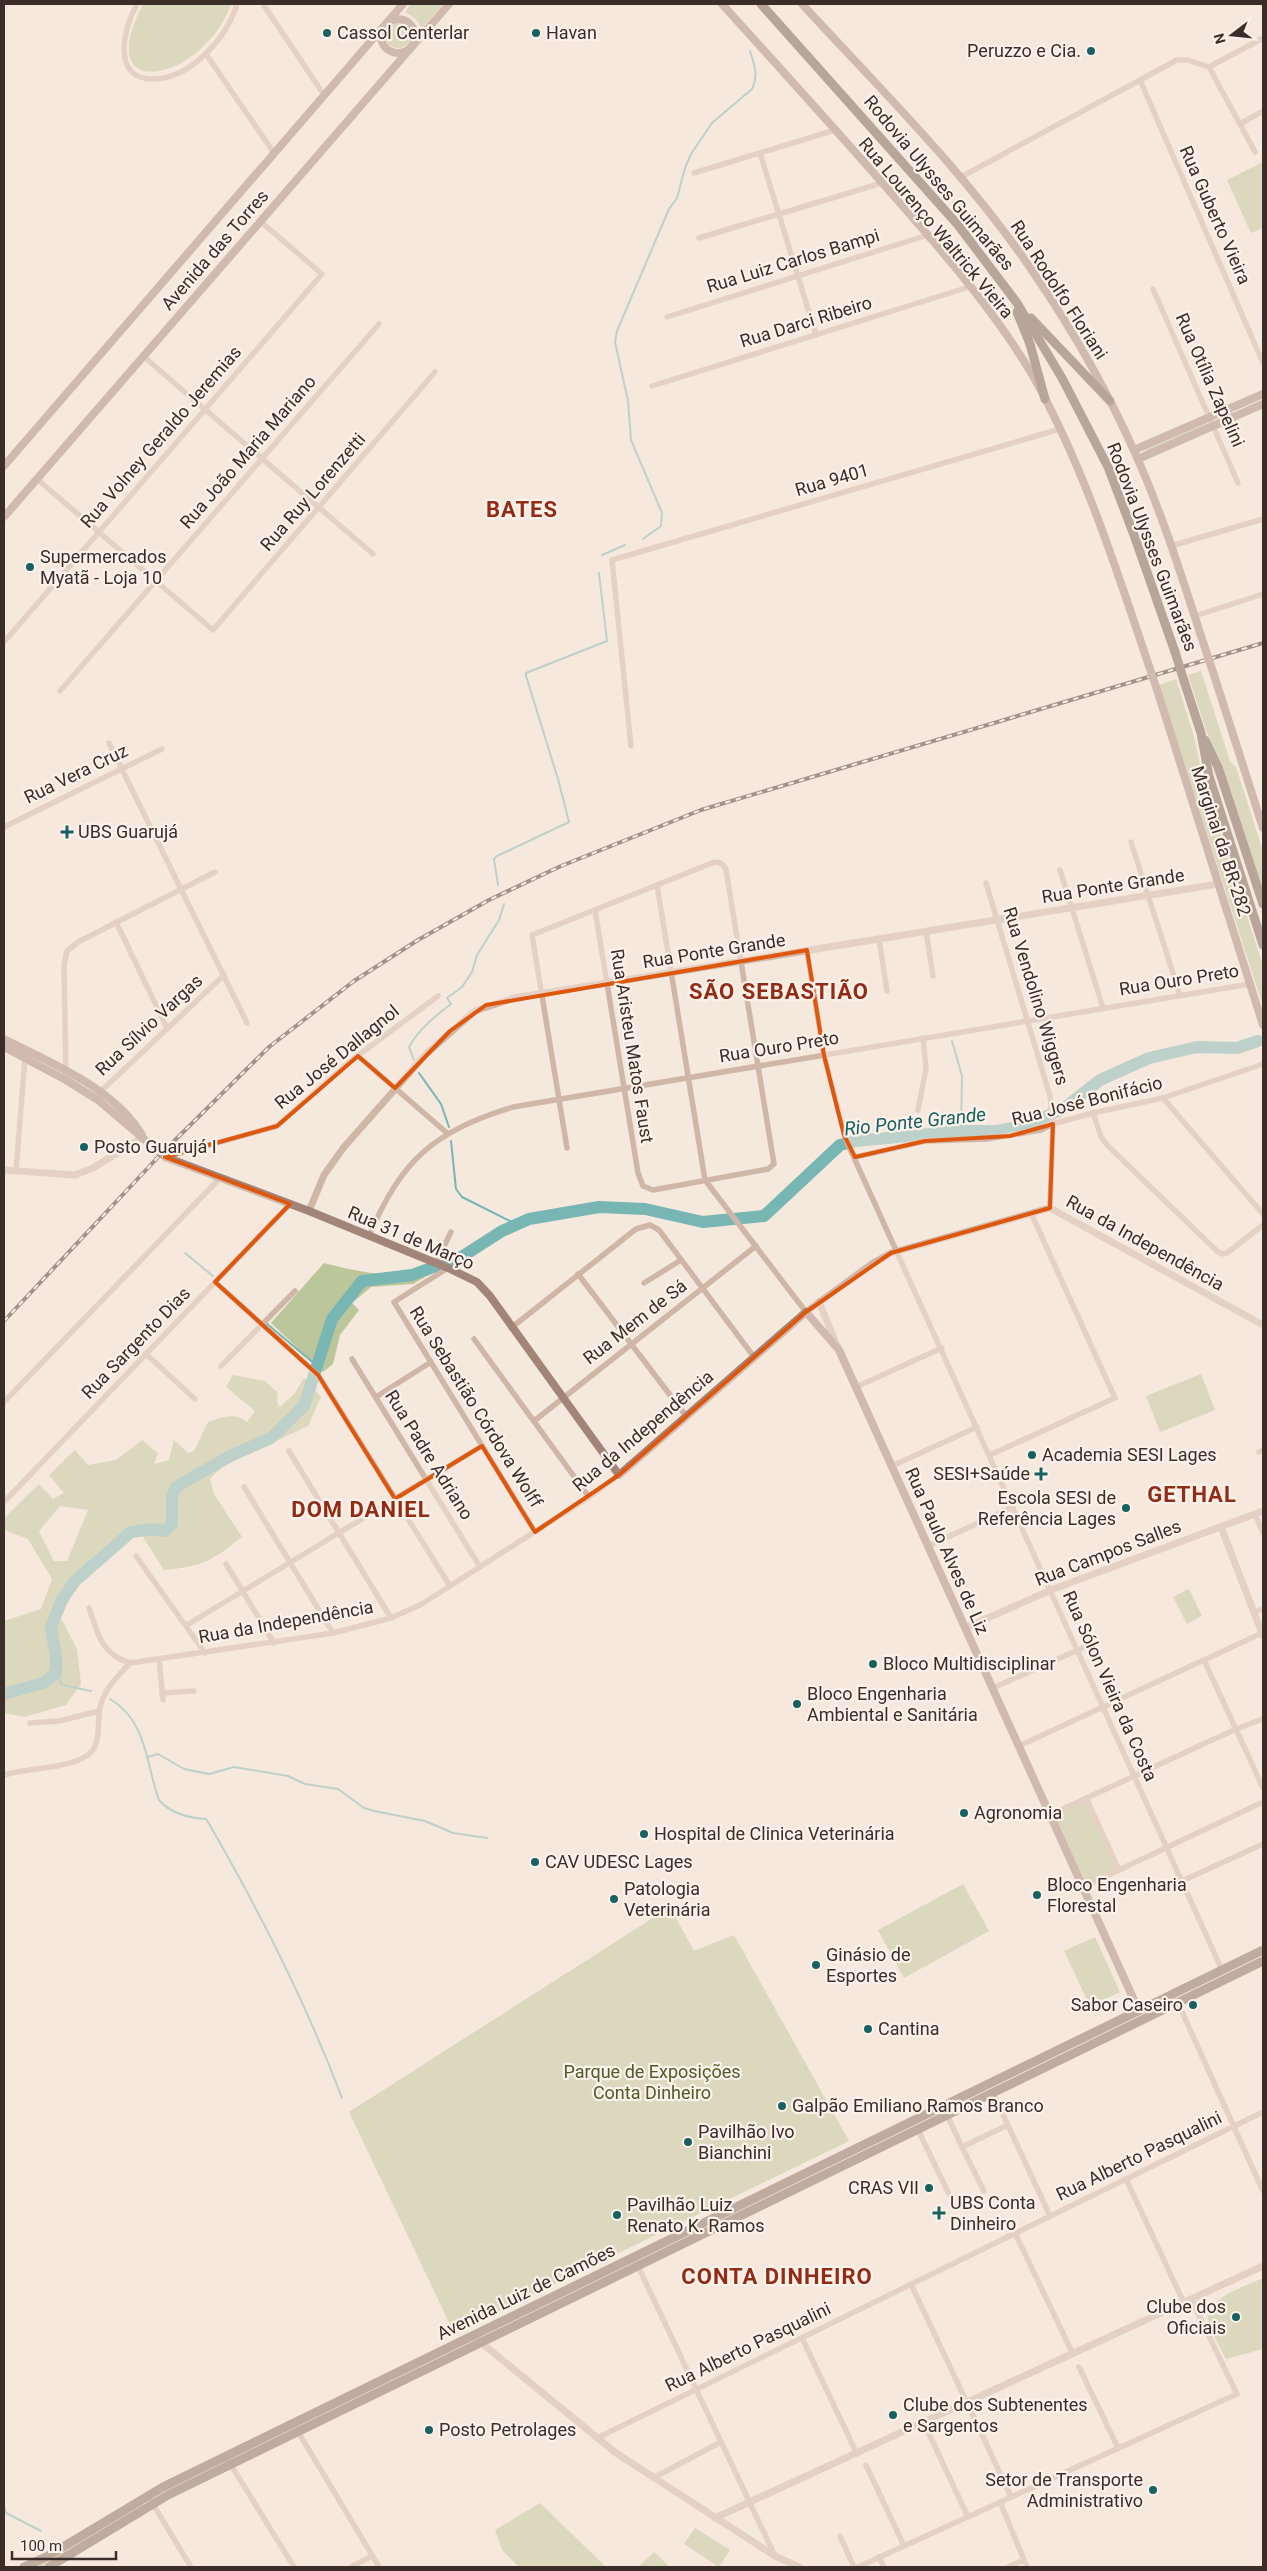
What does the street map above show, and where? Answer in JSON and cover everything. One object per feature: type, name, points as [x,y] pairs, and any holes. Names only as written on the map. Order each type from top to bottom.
[{"type":"highway","name":"Rodovia Ulysses Guimarães","points":[[761,4],[942,206],[997,274],[1017,303],[1062,378],[1108,467],[1134,534],[1201,733],[1209,776],[1263,945]]},
{"type":"highway","points":[[997,274],[1019,315],[1030,344],[1045,398]]},
{"type":"highway","points":[[1017,303],[1110,401]]},
{"type":"highway","name":"Rodovia Ulysses Guimarães","points":[[1201,733],[1218,766],[1263,904]]},
{"type":"main road","name":"Avenida das Torres","points":[[4,466],[403,4]]},
{"type":"main road","name":"Avenida das Torres","points":[[4,517],[449,4]]},
{"type":"main road","name":"Rua Lourenço Waltrick Vieira","points":[[722,4],[928,235],[1010,340],[1045,398],[1060,429],[1116,566],[1149,666]]},
{"type":"main road","name":"Rua Rodolfo Floriani","points":[[802,4],[961,177],[1032,270],[1110,401],[1138,459],[1170,546],[1195,616],[1263,828]]},
{"type":"main road","points":[[404,20],[412,27],[415,38],[411,48],[395,53],[385,48],[381,37],[387,22],[404,20]]},
{"type":"main road","points":[[1134,450],[1263,394]]},
{"type":"main road","points":[[1138,459],[1263,404]]},
{"type":"main road","name":"Marginal da BR-282","points":[[1149,666],[1263,1024]]},
{"type":"main road","name":"Rua 31 de Março","points":[[4,1039],[97,1095],[132,1121],[143,1137],[165,1157],[308,1211],[447,1267],[484,1288],[511,1328],[619,1475]]},
{"type":"main road","name":"Rua 31 de Março","points":[[4,1047],[66,1076]]},
{"type":"main road","name":"Rua Paulo Alves de Liz","points":[[806,1312],[839,1350],[1139,2011]]},
{"type":"main road","name":"Rua da Independência","points":[[619,1475],[806,1312]]},
{"type":"main road","name":"Avenida Luiz de Camões","points":[[636,2262],[838,2158],[1263,1950]]},
{"type":"main road","name":"Avenida Luiz de Camões","points":[[24,2567],[229,2460],[476,2339],[636,2262],[842,2167],[1263,1961]]},
{"type":"main road","points":[[1139,2011],[1149,2012],[1175,1998],[1181,2001]]},
{"type":"main road","points":[[880,2148],[877,2142],[883,2136]]},
{"type":"main road","points":[[838,2158],[842,2167]]},
{"type":"main road","name":"Avenida Luiz de Camões","points":[[49,2567],[150,2500]]},
{"type":"street","points":[[137,4],[127,28],[123,48],[127,65],[135,73],[146,78],[158,79],[176,72],[206,54],[223,33],[237,4]]},
{"type":"street","points":[[263,4],[324,95]]},
{"type":"street","points":[[1209,67],[1263,38]]},
{"type":"street","points":[[206,54],[274,153]]},
{"type":"street","points":[[961,177],[1177,60],[1187,60],[1209,67],[1255,152]]},
{"type":"street","name":"Rua Guberto Vieira","points":[[1140,80],[1263,363]]},
{"type":"street","points":[[1240,124],[1263,111]]},
{"type":"street","points":[[694,173],[835,130]]},
{"type":"street","points":[[760,153],[816,335]]},
{"type":"street","points":[[700,238],[882,183]]},
{"type":"street","name":"Rua Volney Geraldo Jeremias","points":[[4,642],[322,274],[260,221]]},
{"type":"street","name":"Rua Luiz Carlos Bampi","points":[[667,317],[928,235]]},
{"type":"street","name":"Rua Darci Ribeiro","points":[[652,386],[969,287]]},
{"type":"street","name":"Rua Otília Zapelini","points":[[1154,288],[1238,483]]},
{"type":"street","name":"Rua João Maria Mariano","points":[[60,691],[379,324]]},
{"type":"street","points":[[144,356],[373,554]]},
{"type":"street","name":"Rua Ruy Lorenzetti","points":[[156,581],[213,630],[436,372]]},
{"type":"street","name":"Rua 9401","points":[[632,746],[612,560],[1060,429]]},
{"type":"street","points":[[37,479],[156,581]]},
{"type":"street","points":[[1170,546],[1263,519]]},
{"type":"street","points":[[1195,616],[1263,594]]},
{"type":"street","points":[[109,743],[247,1022]]},
{"type":"street","name":"Rua Vera Cruz","points":[[4,827],[162,749]]},
{"type":"street","points":[[1131,842],[1180,996]]},
{"type":"street","points":[[567,1148],[532,935],[712,862],[722,863],[726,870],[773,1166],[705,1180]]},
{"type":"street","points":[[1060,870],[1103,1008]]},
{"type":"street","points":[[66,1076],[64,957],[72,946],[215,872]]},
{"type":"street","name":"Rua Vendolino Wiggers","points":[[986,883],[1048,1082],[1053,1121],[1050,1208]]},
{"type":"street","name":"Rua Ponte Grande","points":[[308,1211],[331,1165],[395,1088],[444,1036],[475,1011],[499,1002],[1218,884]]},
{"type":"street","points":[[657,885],[705,1180],[806,1312]]},
{"type":"street","name":"Rua Aristeu Matos Faust","points":[[595,910],[638,1173],[643,1186],[653,1190],[705,1180]]},
{"type":"street","points":[[116,922],[167,1028]]},
{"type":"street","points":[[926,931],[933,976]]},
{"type":"street","points":[[879,939],[887,991]]},
{"type":"street","name":"Rua Sólon Vieira da Costa","points":[[807,950],[824,1055],[846,1140],[898,1250],[1222,1970]]},
{"type":"street","name":"Rua Sílvio Vargas","points":[[97,1095],[224,975]]},
{"type":"street","name":"Rua Ouro Preto","points":[[369,1236],[395,1185],[425,1150],[447,1133],[506,1109],[1250,984]]},
{"type":"street","name":"Rua José Dallagnol","points":[[165,1157],[277,1126],[358,1056],[438,996]]},
{"type":"street","points":[[918,1110],[926,1068],[923,1038]]},
{"type":"street","points":[[358,1056],[447,1133]]},
{"type":"street","points":[[16,1171],[25,1058]]},
{"type":"street","name":"Rua José Bonifácio","points":[[855,1157],[925,1141],[980,1140],[1041,1130],[1053,1121],[1163,1098],[1263,1064]]},
{"type":"street","points":[[1163,1098],[1263,1214]]},
{"type":"street","points":[[1093,1113],[1100,1137],[1108,1146],[1223,1254],[1263,1225]]},
{"type":"street","points":[[4,1170],[59,1175],[84,1172],[143,1137]]},
{"type":"street","points":[[4,1402],[220,1178]]},
{"type":"street","name":"Rua Sargento Dias","points":[[4,1502],[290,1204]]},
{"type":"street","name":"Rua da Independência","points":[[806,1312],[873,1263],[898,1250],[1050,1208],[1263,1325]]},
{"type":"street","points":[[990,1455],[1115,1398],[1031,1212]]},
{"type":"street","points":[[511,1328],[636,1229],[650,1225],[659,1230],[754,1357]]},
{"type":"street","points":[[436,1263],[451,1232]]},
{"type":"street","name":"Rua Mem de Sá","points":[[534,1421],[756,1246]]},
{"type":"street","points":[[644,1283],[681,1260]]},
{"type":"street","name":"Rua Sebastião Córdova Wolff","points":[[447,1267],[394,1302],[535,1532]]},
{"type":"street","points":[[578,1274],[686,1416]]},
{"type":"street","points":[[215,1282],[318,1375],[450,1586]]},
{"type":"street","points":[[221,1366],[295,1291]]},
{"type":"street","name":"Rua Paulo Alves de Liz","points":[[819,1302],[839,1350]]},
{"type":"street","points":[[474,1339],[589,1497]]},
{"type":"street","points":[[856,1387],[942,1348]]},
{"type":"street","points":[[146,1354],[195,1399]]},
{"type":"street","name":"Rua Padre Adriano","points":[[352,1359],[480,1567]]},
{"type":"street","points":[[376,1397],[431,1362]]},
{"type":"street","points":[[892,1466],[977,1427]]},
{"type":"street","points":[[187,1625],[482,1446]]},
{"type":"street","points":[[289,1452],[391,1618]]},
{"type":"street","name":"Rua da Independência","points":[[130,1663],[332,1633],[391,1618],[420,1605],[589,1497],[619,1475]]},
{"type":"street","points":[[244,1487],[332,1633]]},
{"type":"street","points":[[928,1546],[1013,1507]]},
{"type":"street","name":"Rua Campos Salles","points":[[965,1628],[1050,1590],[1263,1511]]},
{"type":"street","points":[[1255,1514],[1263,1533]]},
{"type":"street","points":[[1019,1746],[1204,1660],[1263,1635],[1222,1526]]},
{"type":"street","points":[[136,1556],[187,1625],[205,1653]]},
{"type":"street","points":[[226,1564],[274,1643]]},
{"type":"street","points":[[4,1775],[84,1758],[93,1750],[98,1742],[99,1711],[106,1692],[130,1663],[118,1660],[105,1647],[89,1608]]},
{"type":"street","points":[[1254,1612],[1263,1609]]},
{"type":"street","points":[[993,1688],[1096,1642]]},
{"type":"street","points":[[159,1659],[162,1700]]},
{"type":"street","points":[[1204,1660],[1263,1788]]},
{"type":"street","points":[[162,1693],[194,1691]]},
{"type":"street","points":[[30,1722],[59,1722],[99,1711]]},
{"type":"street","points":[[1050,1815],[1236,1729],[1263,1719]]},
{"type":"street","points":[[1086,1798],[1119,1870]]},
{"type":"street","points":[[1083,1887],[1263,1802]]},
{"type":"street","points":[[1182,1881],[1263,1844]]},
{"type":"street","points":[[1181,2001],[1263,2191]]},
{"type":"street","points":[[993,2093],[1050,2216]]},
{"type":"street","name":"Rua Alberto Pasqualini","points":[[596,2438],[1263,2112]]},
{"type":"street","points":[[947,2116],[984,2191]]},
{"type":"street","points":[[962,2147],[1008,2125]]},
{"type":"street","points":[[918,2130],[949,2194]]},
{"type":"street","points":[[858,2567],[1237,2394],[1187,2301],[1126,2179]]},
{"type":"street","points":[[1016,2233],[1073,2354]]},
{"type":"street","points":[[636,2262],[775,2556]]},
{"type":"street","points":[[716,2518],[751,2504],[1263,2266]]},
{"type":"street","points":[[911,2284],[967,2404]]},
{"type":"street","points":[[802,2338],[857,2454]]},
{"type":"street","points":[[476,2339],[596,2438],[653,2478],[775,2556],[799,2567]]},
{"type":"street","points":[[1079,2367],[1118,2448]]},
{"type":"street","points":[[972,2413],[1011,2497]]},
{"type":"street","points":[[295,2428],[379,2567]]},
{"type":"street","points":[[929,2434],[968,2517]]},
{"type":"street","points":[[653,2478],[721,2442]]},
{"type":"street","points":[[229,2460],[294,2567]]},
{"type":"street","points":[[866,2465],[904,2546]]},
{"type":"street","points":[[150,2500],[191,2567]]},
{"type":"street","points":[[1000,2502],[1028,2567]]},
{"type":"street","points":[[840,2536],[854,2567]]},
{"type":"street","points":[[351,2567],[372,2556]]},
{"type":"street","points":[[879,2557],[884,2567]]},
{"type":"street","points":[[1008,2567],[1024,2560]]},
{"type":"highlighted area","points":[[807,950],[824,1055],[844,1135],[855,1157],[925,1141],[1010,1136],[1053,1124],[1050,1208],[891,1253],[806,1312],[619,1475],[535,1532],[482,1446],[395,1499],[318,1375],[215,1282],[290,1204],[165,1157],[277,1126],[358,1056],[395,1088],[450,1031],[486,1005]]},
{"type":"green space","points":[[143,4],[231,4],[217,30],[198,51],[177,65],[157,71],[140,70],[130,58],[130,37]]},
{"type":"green space","points":[[411,4],[443,4],[422,28],[415,18],[405,12]]},
{"type":"green space","points":[[398,22],[407,26],[411,35],[407,44],[398,48],[389,44],[385,35],[389,26]]},
{"type":"green space","points":[[1263,162],[1263,228],[1251,233],[1227,180]]},
{"type":"green space","points":[[1207,422],[1208,425],[1146,452],[1145,450]]},
{"type":"green space","points":[[1201,671],[1230,761],[1236,767],[1263,851],[1263,892],[1221,762],[1207,733],[1188,675]]},
{"type":"green space","points":[[1176,679],[1194,737],[1203,778],[1263,966],[1263,1006],[1159,685]]},
{"type":"green space","points":[[324,1263],[372,1273],[398,1274],[420,1268],[430,1274],[413,1284],[371,1287],[352,1303],[359,1310],[340,1335],[333,1364],[323,1372],[271,1323]]},
{"type":"green space","points":[[1201,1374],[1215,1410],[1160,1432],[1146,1396]]},
{"type":"green space","points":[[233,1375],[265,1381],[278,1393],[277,1402],[280,1407],[295,1393],[304,1378],[321,1397],[308,1426],[223,1466],[210,1479],[214,1494],[242,1537],[206,1561],[189,1567],[164,1570],[138,1529],[75,1586],[61,1618],[77,1649],[81,1684],[66,1705],[24,1717],[4,1713],[4,1621],[41,1609],[52,1579],[28,1539],[4,1530],[4,1518],[39,1484],[53,1499],[64,1493],[49,1475],[75,1450],[88,1465],[116,1460],[142,1440],[158,1453],[154,1464],[169,1460],[174,1440],[188,1453],[194,1451],[208,1422],[233,1416],[247,1422],[255,1411],[226,1387]],"holes":[[[60,1506],[88,1510],[67,1561],[54,1561],[39,1531]]]},
{"type":"green space","points":[[1189,1589],[1202,1616],[1187,1624],[1173,1597]]},
{"type":"green space","points":[[1086,1798],[1119,1870],[1083,1887],[1050,1815]]},
{"type":"green space","points":[[963,1884],[989,1931],[904,1978],[878,1930]]},
{"type":"green space","name":"Parque de Exposições Conta Dinheiro","points":[[670,1907],[694,1951],[734,1935],[849,2141],[454,2333],[349,2112]]},
{"type":"green space","points":[[1095,1937],[1120,1992],[1090,2006],[1064,1951]]},
{"type":"green space","name":"Clube dos Oficiais","points":[[1263,2278],[1263,2349],[1226,2359],[1211,2330],[1208,2320],[1209,2312],[1220,2299]]},
{"type":"green space","points":[[144,2503],[145,2505],[41,2567],[35,2567]]},
{"type":"green space","points":[[540,2503],[606,2567],[519,2567],[502,2550],[495,2530]]},
{"type":"green space","points":[[695,2528],[730,2550],[719,2567],[684,2544]]},
{"type":"green space","points":[[654,2552],[670,2567],[638,2567]]},
{"type":"waterway","points":[[643,539],[661,526],[662,513],[631,440],[628,401],[615,342],[617,331],[669,209],[677,198],[691,154],[712,123],[752,89],[755,74],[750,51]]},
{"type":"waterway","points":[[602,555],[625,545]]},
{"type":"waterway","points":[[498,885],[494,859],[497,856],[569,822],[526,673],[607,641],[599,573]]},
{"type":"waterway","points":[[414,1060],[409,1047],[422,1029],[451,1004],[447,998],[462,987],[472,972],[477,955],[499,920],[504,904]]},
{"type":"waterway","points":[[952,1041],[962,1076],[961,1131]]},
{"type":"waterway","name":"Rio Ponte Grande","points":[[4,1694],[43,1683],[56,1673],[56,1656],[51,1628],[61,1601],[75,1581],[131,1532],[152,1529],[164,1531],[172,1524],[172,1497],[176,1487],[230,1456],[271,1438],[304,1406],[332,1319],[362,1281],[412,1275],[463,1256],[502,1231],[529,1219],[599,1207],[645,1209],[703,1222],[764,1216],[840,1145],[856,1141],[961,1131],[997,1131],[1027,1125],[1063,1109],[1100,1080],[1149,1058],[1197,1047],[1237,1048],[1258,1041]]},
{"type":"waterway","points":[[419,1073],[441,1104],[449,1127]]},
{"type":"waterway","points":[[451,1141],[456,1189],[462,1197],[510,1221],[514,1225]]},
{"type":"waterway","points":[[185,1253],[213,1276]]},
{"type":"waterway","points":[[266,1323],[316,1365]]},
{"type":"waterway","points":[[56,1673],[62,1685],[91,1691]]},
{"type":"waterway","points":[[110,1699],[122,1708],[138,1731],[144,1744],[159,1800],[174,1812],[193,1818],[206,1819],[208,1822],[281,1957],[313,2027],[342,2098]]},
{"type":"waterway","points":[[148,1757],[158,1754],[184,1769],[209,1774],[234,1767],[288,1776],[305,1784],[338,1789],[364,1808],[425,1821],[453,1833],[487,1838]]},
{"type":"waterway","points":[[4,2507],[6,2513],[41,2531]]},
{"type":"railway","points":[[4,1321],[161,1154],[269,1047],[354,981],[418,940],[489,900],[561,866],[701,810],[1263,643]]},
{"type":"place","name":"Cassol Centerlar","points":[[327,33]]},
{"type":"place","name":"Havan","points":[[536,33]]},
{"type":"place","name":"Peruzzo e Cia.","points":[[1091,51]]},
{"type":"place","name":"Supermercados Myatã - Loja 10","points":[[30,567]]},
{"type":"place","name":"UBS Guarujá","points":[[67,832]]},
{"type":"place","name":"Posto Guarujá I","points":[[84,1147]]},
{"type":"place","name":"Academia SESI Lages","points":[[1032,1455]]},
{"type":"place","name":"SESI+Saúde","points":[[1041,1474]]},
{"type":"place","name":"Escola SESI de Referência Lages","points":[[1126,1508]]},
{"type":"place","name":"Bloco Multidisciplinar","points":[[873,1664]]},
{"type":"place","name":"Bloco Engenharia Ambiental e Sanitária","points":[[797,1704]]},
{"type":"place","name":"Agronomia","points":[[964,1813]]},
{"type":"place","name":"Hospital de Clinica Veterinária","points":[[644,1834]]},
{"type":"place","name":"CAV UDESC Lages","points":[[535,1862]]},
{"type":"place","name":"Bloco Engenharia Florestal","points":[[1037,1895]]},
{"type":"place","name":"Patologia Veterinária","points":[[614,1899]]},
{"type":"place","name":"Ginásio de Esportes","points":[[816,1965]]},
{"type":"place","name":"Sabor Caseiro","points":[[1193,2005]]},
{"type":"place","name":"Cantina","points":[[868,2029]]},
{"type":"place","name":"Galpão Emiliano Ramos Branco","points":[[782,2106]]},
{"type":"place","name":"Pavilhão Ivo Bianchini","points":[[688,2142]]},
{"type":"place","name":"CRAS VII","points":[[929,2188]]},
{"type":"place","name":"UBS Conta Dinheiro","points":[[939,2213]]},
{"type":"place","name":"Pavilhão Luiz Renato K. Ramos","points":[[617,2215]]},
{"type":"place","name":"Clube dos Oficiais","points":[[1236,2317]]},
{"type":"place","name":"Clube dos Subtenentes e Sargentos","points":[[893,2415]]},
{"type":"place","name":"Posto Petrolages","points":[[429,2430]]},
{"type":"place","name":"Setor de Transporte Administrativo","points":[[1153,2490]]},
{"type":"district","name":"BATES","points":[[522,509]]},
{"type":"district","name":"SÃO SEBASTIÃO","points":[[779,991]]},
{"type":"district","name":"GETHAL","points":[[1192,1494]]},
{"type":"district","name":"DOM DANIEL","points":[[361,1509]]},
{"type":"district","name":"CONTA DINHEIRO","points":[[777,2276]]}]
